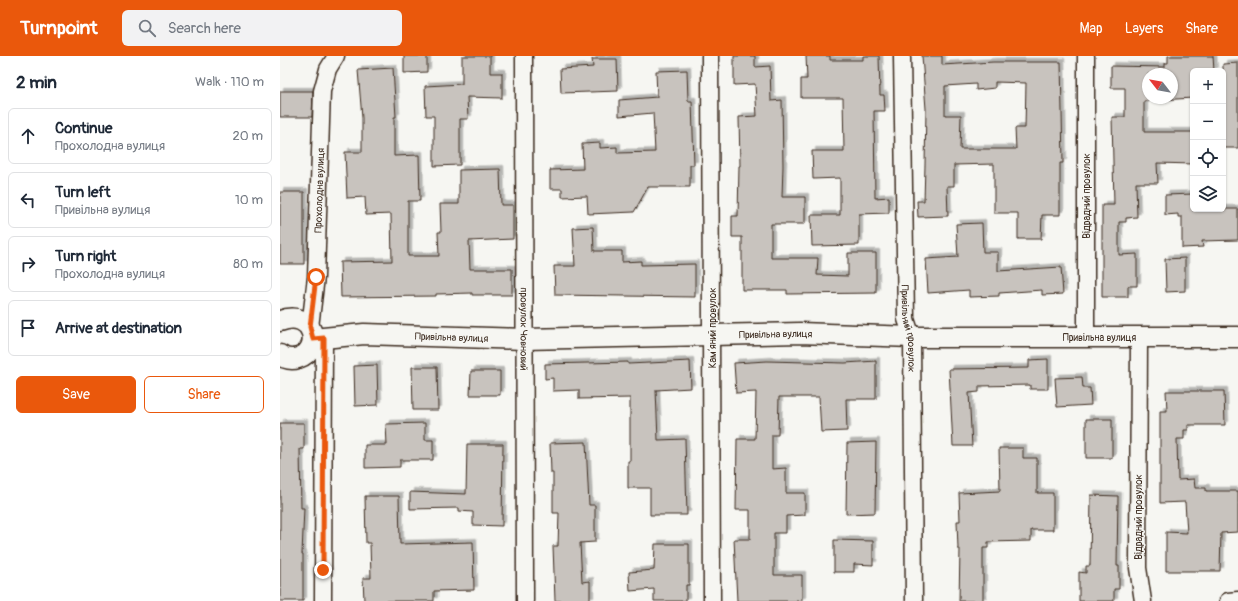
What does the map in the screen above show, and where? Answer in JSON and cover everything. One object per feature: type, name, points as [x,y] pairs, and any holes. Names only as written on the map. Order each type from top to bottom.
[{"type":"street","name":"Прохолодна вулиця","points":[[323,601],[315,335],[316,277],[322,91],[328,69],[336,56]]},
{"type":"street","name":"провулок Човновий","points":[[524,56],[525,601]]},
{"type":"street","name":"Камʼяний провулок","points":[[710,56],[712,601]]},
{"type":"street","name":"Привільний провулок","points":[[902,56],[906,318],[912,337],[914,601]]},
{"type":"street","name":"Відрадний провулок","points":[[1086,56],[1086,336]]},
{"type":"street","points":[[280,321],[290,317],[302,319],[315,335],[310,349],[303,356],[293,359],[280,355]]},
{"type":"street","name":"Привільна вулиця","points":[[315,335],[364,334],[524,339],[800,333],[912,337],[1238,337]]},
{"type":"street","name":"Відрадний провулок","points":[[1139,337],[1138,568],[1143,601]]},
{"type":"street","points":[[1228,601],[1238,600]]},
{"type":"building","points":[[404,56],[427,56],[427,72],[404,73]]},
{"type":"building","points":[[462,56],[490,56],[490,73],[502,73],[502,98],[467,97],[468,119],[460,119],[460,165],[434,166],[434,116],[426,116],[425,86],[462,84]]},
{"type":"building","points":[[734,56],[755,56],[755,67],[770,66],[771,101],[782,100],[782,197],[805,197],[805,224],[771,224],[771,258],[818,258],[817,275],[848,276],[848,253],[876,253],[876,293],[787,294],[787,290],[742,290],[742,237],[732,237],[732,216],[738,216],[740,166],[739,117],[757,116],[755,84],[734,85]]},
{"type":"building","points":[[806,56],[830,56],[830,60],[863,60],[863,56],[879,56],[880,95],[884,95],[885,111],[874,111],[875,198],[889,197],[889,213],[859,214],[859,245],[812,246],[811,215],[840,215],[840,178],[813,179],[812,151],[844,151],[843,98],[801,98],[801,79],[807,79]]},
{"type":"building","points":[[922,56],[942,56],[942,65],[993,62],[1061,62],[1063,163],[1060,163],[1060,215],[1042,215],[1041,239],[1018,239],[1018,213],[994,213],[994,164],[954,165],[954,186],[947,186],[948,216],[918,217],[917,201],[924,201],[926,109]],"holes":[[[995,82],[1026,83],[1025,128],[1015,128],[1016,149],[960,149],[961,115],[945,115],[945,86],[976,84],[976,90],[995,88]]]},
{"type":"building","points":[[1168,56],[1213,56],[1214,68],[1190,68],[1190,98],[1178,99],[1178,68],[1142,68],[1144,132],[1190,132],[1190,164],[1157,163],[1158,183],[1136,183],[1137,217],[1126,218],[1126,222],[1119,222],[1119,255],[1137,254],[1137,286],[1128,286],[1128,297],[1102,297],[1102,205],[1114,205],[1112,117],[1125,117],[1125,88],[1111,88],[1111,66],[1165,67],[1165,63],[1168,63]]},
{"type":"building","points":[[592,59],[617,59],[618,91],[561,93],[560,69],[593,67]]},
{"type":"building","points":[[1238,63],[1238,148],[1226,148],[1226,68],[1223,68],[1223,64]]},
{"type":"building","points":[[393,68],[396,117],[394,117],[394,156],[419,155],[420,201],[408,201],[408,256],[439,256],[438,232],[441,232],[440,204],[459,204],[459,170],[500,169],[501,205],[513,205],[513,239],[469,241],[470,269],[512,269],[512,295],[472,295],[472,293],[436,294],[436,296],[341,297],[340,262],[392,261],[391,214],[366,215],[365,197],[347,198],[345,152],[362,152],[362,118],[358,70]]},
{"type":"building","points":[[687,70],[688,101],[692,101],[694,165],[690,165],[690,187],[648,187],[634,212],[588,214],[587,196],[562,197],[562,189],[550,189],[550,170],[583,169],[582,144],[600,143],[600,148],[617,147],[617,153],[655,152],[653,113],[619,116],[619,100],[657,97],[656,71]]},
{"type":"building","points":[[280,91],[313,91],[312,117],[280,117]]},
{"type":"building","points":[[280,192],[304,192],[304,264],[280,264]]},
{"type":"building","points":[[1190,194],[1190,212],[1226,212],[1226,209],[1238,209],[1238,240],[1202,241],[1203,247],[1182,248],[1182,217],[1178,217],[1178,214],[1165,215],[1165,195]]},
{"type":"building","points":[[982,223],[983,252],[998,252],[998,271],[1061,267],[1063,294],[1042,295],[1042,290],[999,293],[999,296],[969,297],[969,290],[928,293],[926,259],[958,257],[956,224]]},
{"type":"building","points":[[593,227],[594,251],[622,251],[622,262],[641,261],[641,265],[695,264],[695,297],[555,295],[554,266],[575,266],[573,228]]},
{"type":"building","points":[[1185,258],[1185,291],[1166,292],[1165,259]]},
{"type":"building","points":[[1048,359],[1048,389],[1030,389],[1030,385],[979,386],[979,392],[969,393],[972,446],[953,446],[949,369],[1029,368],[1029,360]]},
{"type":"building","points":[[690,361],[691,388],[656,390],[658,440],[685,439],[687,515],[650,515],[650,488],[628,488],[628,461],[630,461],[630,398],[579,399],[579,390],[553,391],[553,378],[545,379],[545,364],[628,362],[628,364]]},
{"type":"building","points":[[767,361],[845,363],[876,361],[876,399],[846,399],[847,431],[821,432],[819,397],[779,397],[778,435],[772,435],[772,469],[786,468],[786,493],[805,493],[805,515],[786,516],[786,533],[774,533],[774,575],[802,575],[802,601],[737,601],[734,539],[750,539],[750,510],[736,510],[737,439],[755,439],[756,392],[736,393],[734,363]]},
{"type":"building","points":[[377,365],[378,405],[355,406],[354,366]]},
{"type":"building","points":[[412,367],[437,367],[438,410],[413,410]]},
{"type":"building","points":[[471,371],[500,371],[500,395],[470,395]]},
{"type":"building","points":[[1082,377],[1083,388],[1090,388],[1091,405],[1057,407],[1055,378]]},
{"type":"building","points":[[1166,391],[1224,391],[1225,425],[1188,425],[1188,430],[1184,430],[1184,439],[1177,439],[1178,480],[1194,479],[1195,488],[1206,488],[1206,491],[1238,491],[1238,532],[1221,533],[1220,571],[1166,571],[1166,532],[1187,533],[1185,502],[1160,503],[1160,411],[1167,411]]},
{"type":"building","points":[[1086,419],[1112,419],[1112,458],[1086,458]]},
{"type":"building","points":[[280,423],[304,423],[304,449],[300,449],[301,508],[304,508],[302,554],[303,601],[280,601]]},
{"type":"building","points":[[425,423],[425,440],[433,440],[433,460],[400,460],[400,467],[365,468],[365,445],[387,445],[386,424]]},
{"type":"building","points":[[586,442],[589,505],[595,505],[595,542],[580,543],[582,582],[590,581],[590,601],[555,601],[553,546],[558,546],[559,513],[553,513],[553,473],[551,473],[550,443]]},
{"type":"building","points":[[876,442],[875,513],[846,514],[847,443]]},
{"type":"building","points":[[467,444],[503,444],[502,526],[473,525],[473,512],[459,511],[459,508],[410,509],[410,492],[466,494]]},
{"type":"building","points":[[999,448],[1023,448],[1023,458],[1037,458],[1037,493],[1053,493],[1053,530],[1031,530],[1031,541],[988,542],[988,548],[983,548],[983,601],[959,601],[960,549],[958,549],[957,521],[960,521],[959,493],[1000,491]]},
{"type":"building","points":[[1091,495],[1118,496],[1117,566],[1119,566],[1119,589],[1114,589],[1114,601],[1079,601],[1079,572],[1086,573],[1086,566],[1090,566]]},
{"type":"building","points":[[365,496],[399,496],[400,544],[473,542],[474,590],[434,591],[434,601],[364,601],[363,578],[371,578],[370,543],[366,543]]},
{"type":"building","points":[[834,540],[873,541],[873,565],[854,564],[854,572],[834,572]]},
{"type":"building","points":[[655,544],[689,544],[689,585],[686,585],[686,601],[654,601],[654,589],[630,591],[629,572],[654,570]]},
{"type":"route","points":[[316,277],[310,327],[313,339],[324,338],[323,570]]}]
